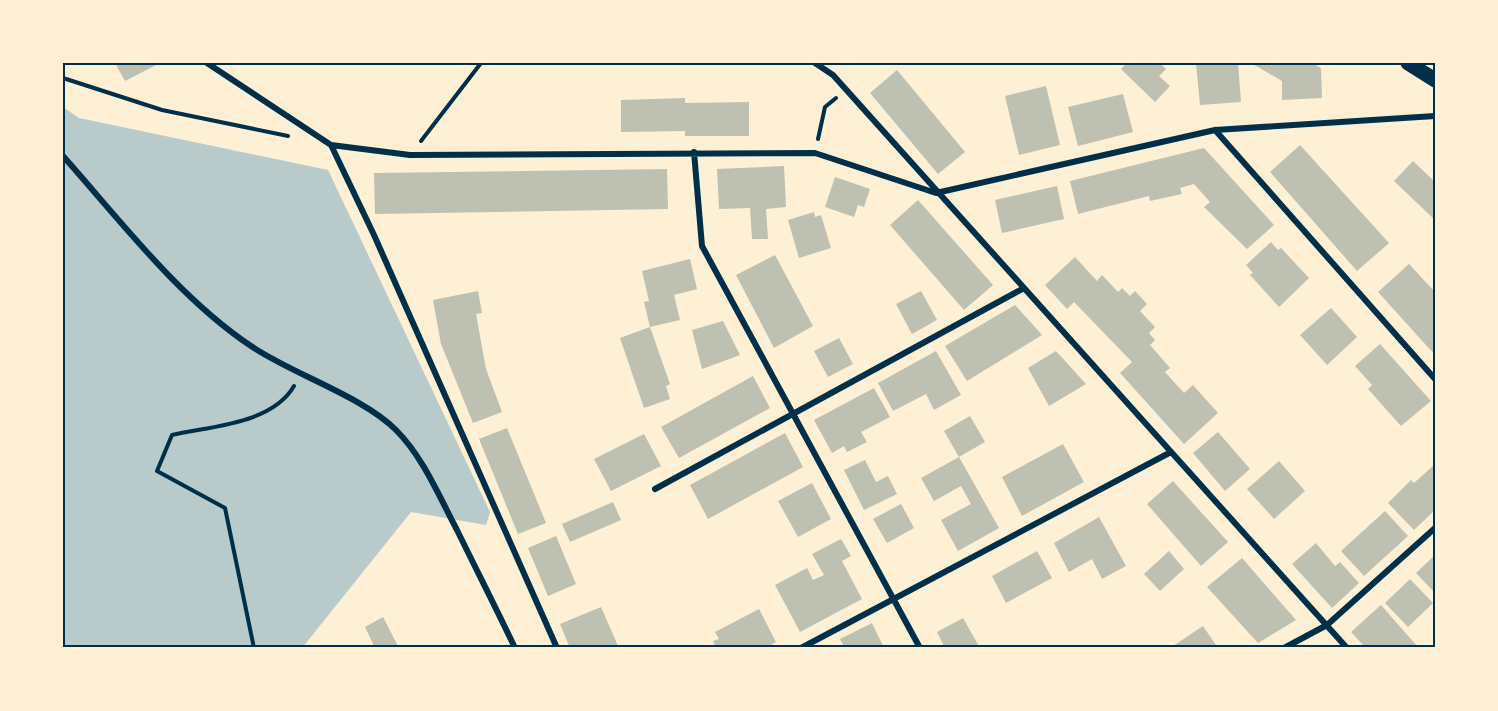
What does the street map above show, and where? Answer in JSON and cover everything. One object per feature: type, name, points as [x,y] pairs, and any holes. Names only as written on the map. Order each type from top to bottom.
[{"type":"main road","points":[[1408,63],[1435,80]]},
{"type":"street","points":[[207,63],[331,144],[410,155],[816,153],[936,193],[1215,130],[1435,116]]},
{"type":"street","points":[[815,63],[833,75],[936,193],[1347,648]]},
{"type":"street","points":[[1215,130],[1435,379]]},
{"type":"street","points":[[331,144],[374,235],[557,648]]},
{"type":"street","points":[[694,152],[702,246],[920,648]]},
{"type":"street","points":[[63,156],[141,244],[216,319],[251,346],[377,416],[394,428],[412,449],[515,648]]},
{"type":"street","points":[[655,489],[1024,288]]},
{"type":"street","points":[[801,648],[1171,452]]},
{"type":"street","points":[[1284,648],[1327,625],[1435,528]]},
{"type":"path","points":[[410,155],[481,63]]},
{"type":"path","points":[[63,78],[162,110],[296,137]]},
{"type":"path","points":[[816,153],[825,107],[845,90]]},
{"type":"path","points":[[254,648],[225,508],[157,471],[172,435],[259,416],[288,397],[302,374]]},
{"type":"shaded area","points":[[63,107],[79,118],[328,170],[490,512],[486,525],[411,512],[302,648],[63,648]]},
{"type":"building","points":[[115,63],[160,63],[125,81]]},
{"type":"building","points":[[1127,63],[1160,63],[1166,69],[1159,76],[1170,86],[1155,102],[1121,69]]},
{"type":"building","points":[[1196,63],[1238,63],[1241,102],[1200,105]]},
{"type":"building","points":[[1251,63],[1312,63],[1321,68],[1322,98],[1282,100],[1282,81]]},
{"type":"building","points":[[897,70],[965,152],[938,174],[870,93]]},
{"type":"building","points":[[1046,86],[1060,145],[1019,155],[1005,96]]},
{"type":"building","points":[[1123,94],[1133,132],[1078,146],[1068,107]]},
{"type":"building","points":[[685,98],[685,103],[749,102],[749,136],[685,136],[685,131],[621,132],[621,100]]},
{"type":"building","points":[[1300,145],[1389,243],[1357,271],[1270,172]]},
{"type":"building","points":[[1204,148],[1274,225],[1247,249],[1204,207],[1210,202],[1194,184],[1180,188],[1182,194],[1150,201],[1149,196],[1078,214],[1070,181]]},
{"type":"building","points":[[1413,161],[1435,182],[1435,220],[1394,181]]},
{"type":"building","points":[[784,166],[786,207],[766,209],[768,239],[752,239],[750,208],[719,209],[717,169]]},
{"type":"building","points":[[667,169],[668,209],[375,214],[374,173]]},
{"type":"building","points":[[835,177],[870,189],[864,207],[858,205],[854,217],[825,207]]},
{"type":"building","points":[[1057,186],[1064,219],[1002,233],[995,200]]},
{"type":"building","points":[[918,200],[993,285],[964,310],[890,225]]},
{"type":"building","points":[[814,212],[815,217],[821,215],[831,248],[799,258],[788,220]]},
{"type":"building","points":[[1271,242],[1278,250],[1281,248],[1309,278],[1279,307],[1250,275],[1253,273],[1246,265]]},
{"type":"building","points":[[775,255],[813,326],[774,348],[736,275]]},
{"type":"building","points":[[1075,257],[1097,281],[1102,275],[1118,292],[1122,288],[1130,296],[1135,291],[1147,304],[1140,311],[1155,327],[1149,333],[1155,340],[1150,345],[1170,368],[1165,372],[1184,393],[1193,385],[1218,413],[1184,444],[1120,373],[1132,362],[1074,302],[1067,309],[1045,285]]},
{"type":"building","points":[[690,259],[697,289],[674,295],[680,320],[650,327],[644,302],[649,301],[642,271]]},
{"type":"building","points":[[1409,264],[1435,292],[1435,355],[1378,292]]},
{"type":"building","points":[[478,291],[482,313],[476,314],[486,369],[502,412],[473,423],[441,344],[433,300]]},
{"type":"building","points":[[921,291],[937,320],[912,334],[896,304]]},
{"type":"building","points":[[1015,305],[1042,335],[967,381],[945,346]]},
{"type":"building","points":[[1331,308],[1357,337],[1327,365],[1300,335]]},
{"type":"building","points":[[723,321],[740,355],[702,369],[692,330]]},
{"type":"building","points":[[650,327],[670,384],[666,386],[670,399],[644,408],[620,338]]},
{"type":"building","points":[[839,338],[853,364],[828,377],[814,351]]},
{"type":"building","points":[[1380,344],[1431,401],[1401,426],[1368,389],[1372,385],[1355,366]]},
{"type":"building","points":[[936,351],[961,395],[934,410],[926,394],[893,411],[878,383]]},
{"type":"building","points":[[1056,351],[1086,384],[1049,406],[1028,368]]},
{"type":"building","points":[[753,376],[770,408],[679,458],[661,427]]},
{"type":"building","points":[[874,388],[890,417],[861,432],[867,442],[847,452],[844,446],[832,453],[814,420]]},
{"type":"building","points":[[970,416],[985,442],[959,457],[944,431]]},
{"type":"building","points":[[507,428],[546,523],[518,534],[479,439]]},
{"type":"building","points":[[1218,432],[1250,469],[1225,491],[1193,453]]},
{"type":"building","points":[[785,433],[803,467],[708,519],[690,485]]},
{"type":"building","points":[[644,434],[661,466],[611,491],[594,459]]},
{"type":"building","points":[[1063,444],[1084,482],[1022,516],[1002,477]]},
{"type":"building","points":[[959,457],[999,528],[958,551],[941,520],[971,504],[961,486],[934,501],[921,478]]},
{"type":"building","points":[[865,460],[876,482],[888,476],[897,494],[864,510],[844,470]]},
{"type":"building","points":[[1279,461],[1305,491],[1274,519],[1247,489]]},
{"type":"building","points":[[1435,464],[1435,510],[1414,530],[1388,503],[1411,480],[1414,483]]},
{"type":"building","points":[[1173,481],[1228,542],[1201,566],[1147,504]]},
{"type":"building","points":[[812,483],[831,519],[798,537],[778,501]]},
{"type":"building","points":[[613,502],[621,520],[570,542],[562,524]]},
{"type":"building","points":[[901,504],[914,528],[887,543],[873,519]]},
{"type":"building","points":[[1385,511],[1408,536],[1364,576],[1341,551]]},
{"type":"building","points":[[1099,517],[1126,566],[1102,579],[1092,559],[1069,572],[1054,543]]},
{"type":"building","points":[[556,536],[576,584],[548,596],[528,548]]},
{"type":"building","points":[[841,539],[851,556],[842,561],[862,599],[800,632],[775,585],[807,568],[813,580],[824,575],[812,554]]},
{"type":"building","points":[[1316,543],[1335,566],[1340,562],[1359,583],[1332,608],[1292,564]]},
{"type":"building","points":[[1037,551],[1052,578],[1006,603],[992,576]]},
{"type":"building","points":[[1169,551],[1184,569],[1160,591],[1144,574]]},
{"type":"building","points":[[1435,555],[1435,593],[1416,573]]},
{"type":"building","points":[[1242,558],[1296,620],[1258,643],[1207,587]]},
{"type":"building","points":[[1410,579],[1433,603],[1408,627],[1385,603]]},
{"type":"building","points":[[1381,605],[1419,648],[1366,648],[1351,632]]},
{"type":"building","points":[[601,607],[618,646],[570,648],[560,624]]},
{"type":"building","points":[[759,609],[776,642],[766,648],[716,648],[713,641],[719,639],[715,632]]},
{"type":"building","points":[[383,617],[399,648],[375,648],[365,627]]},
{"type":"building","points":[[963,618],[980,648],[945,648],[937,632]]},
{"type":"building","points":[[872,623],[884,648],[845,648],[840,639]]},
{"type":"building","points":[[1203,626],[1218,648],[1170,648]]}]
